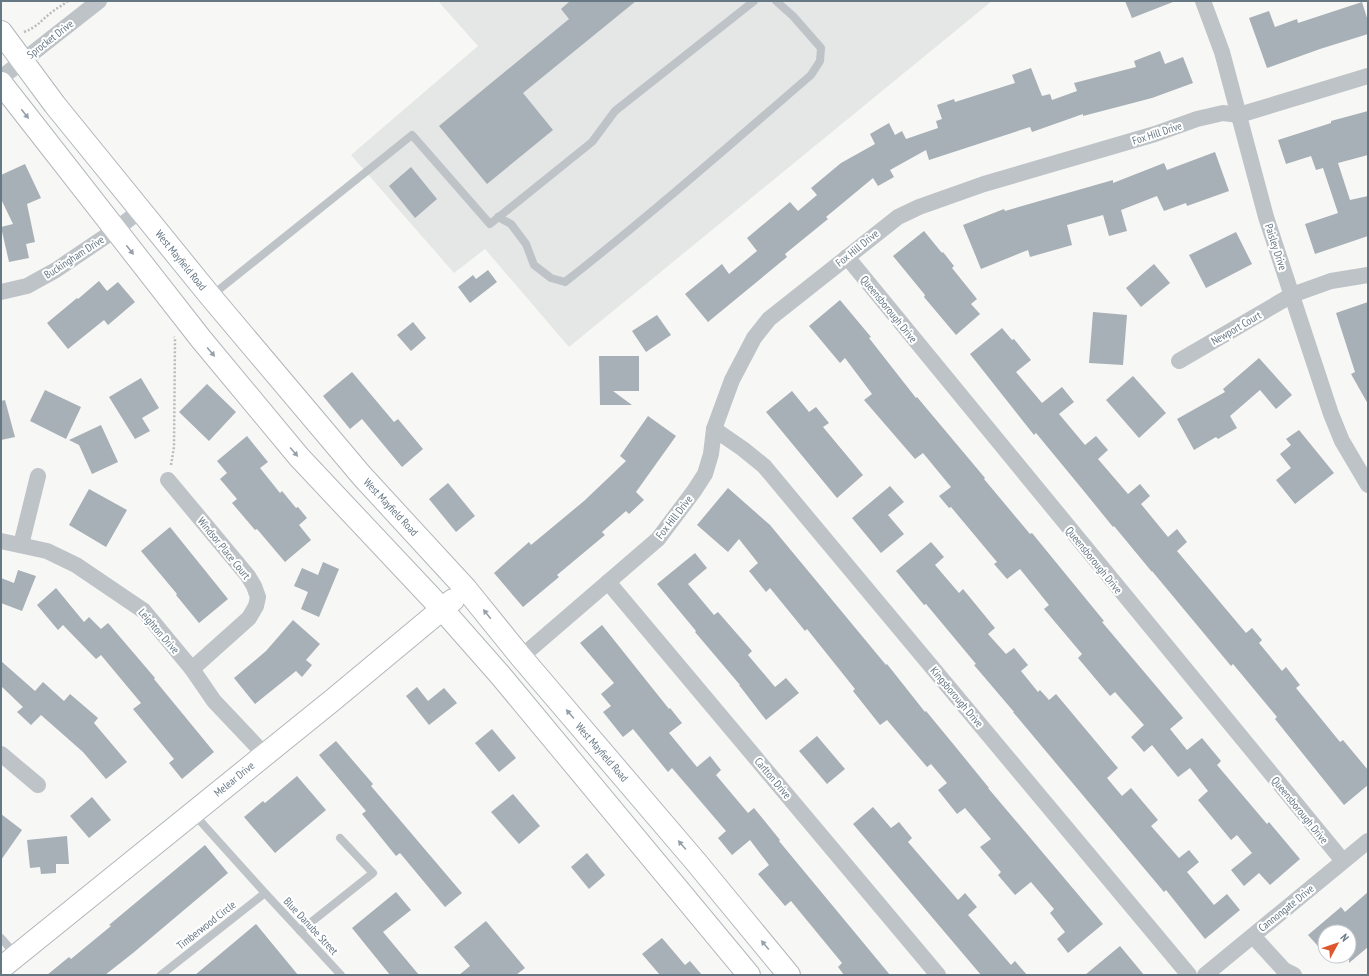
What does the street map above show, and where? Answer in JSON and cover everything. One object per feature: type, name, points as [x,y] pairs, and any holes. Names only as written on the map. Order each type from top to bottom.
[{"type":"main road","name":"West Mayfield Road","points":[[10,32],[23,61],[55,105],[211,297],[362,476],[466,589],[521,657],[696,862],[789,975]]},
{"type":"main road","points":[[1,83],[201,339],[299,457],[442,609],[501,676],[749,975]]},
{"type":"main road","name":"Melear Drive","points":[[8,962],[265,755],[466,589]]},
{"type":"street","name":"Sprocket Drive","points":[[1,78],[99,1]]},
{"type":"street","name":"Paisley Drive","points":[[1203,1],[1222,52],[1266,217],[1331,414],[1342,441],[1368,485]]},
{"type":"street","name":"Fox Hill Drive","points":[[521,657],[658,539],[694,491],[705,474],[711,454],[714,429],[723,401],[732,380],[754,338],[769,319],[898,216],[984,184],[1155,134],[1197,119],[1223,113],[1239,115],[1368,76]]},
{"type":"street","name":"Buckingham Drive","points":[[1,292],[27,286],[56,270],[115,230],[140,210]]},
{"type":"street","name":"Queensborough Drive","points":[[847,257],[1343,861]]},
{"type":"street","name":"Newport Court","points":[[1179,361],[1292,295],[1331,281],[1368,275]]},
{"type":"street","name":"Kingsborough Drive","points":[[714,429],[764,466],[1189,975]]},
{"type":"street","points":[[21,545],[38,476]]},
{"type":"street","name":"Windsor Place Court","points":[[168,480],[248,576],[258,597],[256,606],[249,618],[192,669]]},
{"type":"street","name":"Leighton Drive","points":[[1,541],[47,551],[76,565],[144,611],[192,669],[214,701],[265,755]]},
{"type":"street","name":"Carlton Drive","points":[[608,582],[938,975]]},
{"type":"street","points":[[1,754],[38,784]]},
{"type":"street","name":"Cannongate Drive","points":[[1205,975],[1368,841]]},
{"type":"street","points":[[1253,936],[1284,970],[1294,975]]},
{"type":"lane","points":[[211,297],[412,135],[490,224],[592,142],[615,111],[754,1]]},
{"type":"lane","points":[[498,218],[511,224],[526,244],[534,265],[551,278],[564,282],[580,270],[666,200],[811,75],[820,61],[821,48],[793,16],[776,1]]},
{"type":"lane","name":"Blue Danube Street","points":[[193,812],[341,975]]},
{"type":"lane","points":[[300,931],[373,873],[340,838]]},
{"type":"lane","name":"Timberwood Circle","points":[[161,975],[265,893]]},
{"type":"lane","points":[[1,938],[8,962]]},
{"type":"path","points":[[10,32],[24,32],[36,27],[53,11],[60,8],[68,1]]},
{"type":"path","points":[[168,480],[174,447],[175,338],[171,333]]},
{"type":"shaded area","points":[[438,1],[992,1],[569,347],[485,249],[454,273],[351,155],[478,46]]},
{"type":"building","points":[[570,1],[636,1],[523,93],[553,130],[487,184],[439,126],[569,19],[561,9]]},
{"type":"building","points":[[1125,1],[1172,1],[1173,2],[1132,18]]},
{"type":"building","points":[[1362,2],[1368,21],[1368,34],[1267,68],[1249,18],[1269,11],[1275,27],[1297,19],[1298,23]]},
{"type":"building","points":[[1160,51],[1165,64],[1183,57],[1193,83],[1152,98],[1083,116],[1083,114],[1032,132],[1030,127],[929,160],[926,150],[890,170],[894,177],[878,186],[873,178],[826,217],[828,219],[785,254],[787,257],[708,322],[685,294],[722,264],[729,274],[757,251],[747,238],[790,202],[798,211],[817,195],[811,188],[841,163],[875,144],[870,134],[889,123],[895,135],[902,131],[906,139],[938,128],[936,121],[942,119],[937,105],[954,99],[955,102],[1015,83],[1012,75],[1031,68],[1042,96],[1050,94],[1052,100],[1077,91],[1074,83],[1136,67],[1134,61]]},
{"type":"building","points":[[1368,111],[1368,155],[1338,163],[1350,200],[1368,196],[1368,236],[1315,254],[1305,224],[1338,213],[1323,168],[1316,170],[1311,156],[1286,164],[1278,140],[1331,123],[1331,121]]},
{"type":"building","points":[[1215,152],[1229,191],[1187,206],[1186,203],[1164,211],[1157,196],[1121,210],[1127,231],[1109,236],[1103,215],[1067,225],[1072,245],[1030,257],[1028,250],[981,269],[963,225],[1004,209],[1005,211],[1113,180],[1113,183],[1164,163],[1167,170]]},
{"type":"building","points":[[25,164],[41,198],[27,204],[35,242],[26,244],[29,258],[9,262],[1,227],[13,224],[1,199],[1,175]]},
{"type":"building","points":[[411,167],[437,199],[415,218],[389,186]]},
{"type":"building","points":[[924,231],[954,266],[952,268],[977,299],[971,304],[980,314],[956,335],[924,297],[925,295],[893,256]]},
{"type":"building","points":[[1236,232],[1252,264],[1206,288],[1189,255]]},
{"type":"building","points":[[1154,264],[1170,283],[1141,307],[1126,288]]},
{"type":"building","points":[[488,270],[497,282],[470,303],[458,287],[473,275],[476,279]]},
{"type":"building","points":[[99,281],[107,291],[118,282],[135,302],[108,325],[104,320],[68,349],[47,323]]},
{"type":"building","points":[[840,300],[871,337],[869,338],[916,398],[917,397],[985,478],[984,479],[1030,534],[1032,533],[1104,621],[1102,622],[1183,718],[1170,729],[1187,750],[1202,738],[1221,761],[1217,765],[1267,824],[1269,822],[1300,859],[1270,885],[1259,873],[1244,886],[1231,870],[1252,853],[1237,835],[1231,840],[1198,800],[1208,791],[1190,768],[1178,777],[1152,745],[1144,752],[1131,737],[1144,725],[1115,692],[1110,696],[1078,658],[1082,654],[1044,609],[1049,605],[1020,569],[1007,579],[994,564],[997,562],[951,507],[949,508],[939,496],[951,487],[923,453],[915,459],[864,400],[872,394],[845,358],[840,363],[809,326]]},
{"type":"building","points":[[1368,302],[1368,404],[1351,374],[1355,372],[1336,313]]},
{"type":"building","points":[[1093,312],[1127,315],[1123,365],[1089,363]]},
{"type":"building","points":[[657,315],[671,335],[646,352],[632,331]]},
{"type":"building","points":[[413,322],[426,338],[411,351],[397,335]]},
{"type":"building","points":[[1002,328],[1012,340],[1014,339],[1031,360],[1016,372],[1042,403],[1062,387],[1074,402],[1059,414],[1085,445],[1096,436],[1108,450],[1098,459],[1128,494],[1140,484],[1150,496],[1141,504],[1168,537],[1177,529],[1187,542],[1177,551],[1246,633],[1252,628],[1262,640],[1259,643],[1282,671],[1286,667],[1300,685],[1296,688],[1340,742],[1343,740],[1368,770],[1368,785],[1344,805],[1275,719],[1277,717],[1233,664],[1231,666],[1114,526],[1113,527],[1036,433],[1034,435],[970,354]]},
{"type":"building","points":[[599,356],[639,356],[639,391],[613,391],[632,405],[600,405]]},
{"type":"building","points":[[1259,358],[1292,395],[1276,409],[1260,390],[1230,416],[1237,428],[1218,439],[1216,437],[1194,450],[1177,419],[1225,392],[1223,389]]},
{"type":"building","points":[[352,372],[394,422],[398,419],[423,449],[402,467],[362,419],[350,429],[323,396]]},
{"type":"building","points":[[1133,376],[1166,413],[1139,438],[1106,400]]},
{"type":"building","points":[[141,378],[159,408],[142,418],[150,431],[135,439],[109,397]]},
{"type":"building","points":[[207,384],[236,412],[209,441],[179,412]]},
{"type":"building","points":[[45,390],[81,407],[66,439],[30,421]]},
{"type":"building","points":[[792,391],[809,412],[816,407],[829,423],[823,427],[863,475],[837,498],[766,412]]},
{"type":"building","points":[[5,400],[15,437],[1,440],[1,401]]},
{"type":"building","points":[[648,416],[676,436],[636,492],[644,500],[629,514],[626,511],[602,532],[605,535],[557,575],[559,577],[523,607],[494,573],[529,542],[531,545],[584,501],[626,461],[620,456]]},
{"type":"building","points":[[101,425],[118,462],[92,474],[79,445],[69,440]]},
{"type":"building","points":[[1299,430],[1334,473],[1295,504],[1276,480],[1291,468],[1280,454],[1291,445],[1286,439]]},
{"type":"building","points":[[247,436],[268,462],[260,468],[280,493],[282,491],[296,508],[298,507],[307,518],[299,525],[311,540],[285,562],[257,529],[255,530],[232,503],[237,499],[220,479],[227,473],[217,461]]},
{"type":"building","points":[[448,483],[475,516],[456,532],[429,499]]},
{"type":"building","points":[[890,486],[904,502],[888,515],[904,534],[881,553],[852,518]]},
{"type":"building","points":[[728,488],[770,525],[1103,924],[1068,953],[1057,939],[1065,932],[1050,913],[1054,909],[1031,882],[1015,895],[998,875],[1001,872],[980,847],[991,839],[965,808],[957,814],[938,790],[947,783],[931,764],[927,767],[887,720],[880,725],[853,691],[855,689],[807,629],[805,631],[770,588],[766,592],[749,571],[758,563],[739,539],[728,552],[697,525]]},
{"type":"building","points":[[89,489],[127,510],[106,547],[69,525]]},
{"type":"building","points":[[170,527],[228,599],[199,623],[141,551]]},
{"type":"building","points":[[931,542],[944,557],[935,565],[959,593],[963,589],[995,628],[988,634],[1006,654],[1014,648],[1028,665],[1021,671],[1038,692],[1040,690],[1049,700],[1056,694],[1118,768],[1107,778],[1122,796],[1131,788],[1158,820],[1151,826],[1179,858],[1189,850],[1199,862],[1187,872],[1214,905],[1227,894],[1240,910],[1205,939],[1166,890],[1164,892],[1013,712],[974,665],[976,664],[926,604],[924,605],[896,571]]},
{"type":"building","points":[[695,553],[707,568],[688,584],[714,615],[718,612],[752,651],[748,655],[775,687],[786,678],[799,693],[766,720],[740,685],[657,584]]},
{"type":"building","points":[[323,562],[339,569],[319,617],[301,609],[308,592],[294,586],[302,568],[318,575]]},
{"type":"building","points":[[18,570],[36,576],[22,611],[1,603],[1,578],[14,583]]},
{"type":"building","points":[[56,588],[84,622],[89,617],[101,629],[108,623],[155,678],[154,679],[214,752],[182,779],[169,763],[174,759],[133,709],[141,703],[101,655],[96,659],[63,625],[58,630],[37,605]]},
{"type":"building","points":[[293,620],[320,644],[306,660],[312,665],[302,677],[296,671],[255,704],[234,678],[266,651]]},
{"type":"building","points":[[602,625],[669,709],[670,708],[682,723],[669,733],[697,767],[710,756],[721,770],[716,775],[748,813],[754,808],[780,840],[779,841],[890,975],[844,975],[838,967],[842,963],[791,901],[785,906],[758,874],[769,865],[750,840],[732,855],[718,838],[726,831],[672,768],[668,772],[633,729],[623,737],[603,712],[611,706],[601,694],[614,683],[580,643]]},
{"type":"building","points":[[1,661],[35,691],[43,682],[64,701],[70,694],[98,718],[94,723],[127,762],[106,779],[83,752],[41,715],[31,725],[17,712],[23,707],[1,686]]},
{"type":"building","points":[[417,687],[428,701],[444,688],[457,703],[429,725],[406,696]]},
{"type":"building","points":[[492,729],[516,758],[499,772],[475,743]]},
{"type":"building","points":[[817,736],[845,769],[827,784],[799,751]]},
{"type":"building","points":[[336,741],[373,784],[371,786],[462,893],[445,907],[400,853],[396,856],[362,814],[366,811],[319,755]]},
{"type":"building","points":[[297,776],[326,810],[275,853],[244,817],[263,801],[265,803]]},
{"type":"building","points":[[513,794],[540,826],[519,844],[491,812]]},
{"type":"building","points":[[92,797],[111,820],[89,838],[70,816]]},
{"type":"building","points":[[873,807],[891,828],[899,822],[912,838],[908,842],[958,900],[965,893],[977,907],[968,915],[1011,965],[1015,961],[1027,975],[981,975],[853,824]]},
{"type":"building","points":[[1,814],[22,830],[1,860]]},
{"type":"building","points":[[67,836],[69,864],[56,864],[56,873],[41,874],[40,867],[30,868],[27,840]]},
{"type":"building","points":[[205,845],[228,873],[133,953],[105,975],[47,975],[69,957],[71,959],[111,926],[109,925]]},
{"type":"building","points":[[587,853],[605,875],[589,889],[571,867]]},
{"type":"building","points":[[396,892],[411,910],[383,932],[419,975],[390,975],[352,928]]},
{"type":"building","points":[[1368,892],[1368,947],[1357,956],[1357,924],[1321,924],[1341,907],[1345,912]]},
{"type":"building","points":[[486,921],[525,968],[516,975],[459,975],[470,966],[454,947]]},
{"type":"building","points":[[256,924],[298,975],[195,975],[213,960]]},
{"type":"building","points":[[1317,927],[1317,945],[1308,935]]},
{"type":"building","points":[[662,938],[685,965],[690,961],[702,975],[660,975],[642,954]]},
{"type":"building","points":[[1120,946],[1144,975],[1085,975]]}]
